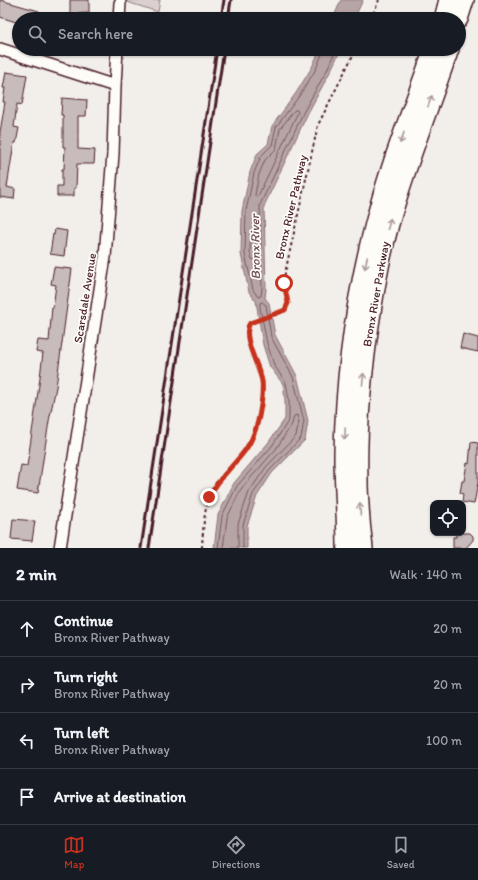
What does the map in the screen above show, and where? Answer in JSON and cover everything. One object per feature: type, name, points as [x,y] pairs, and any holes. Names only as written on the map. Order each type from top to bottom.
[{"type":"highway","points":[[446,12],[449,0]]},
{"type":"highway","points":[[460,12],[464,0]]},
{"type":"highway","name":"Bronx River Parkway","points":[[347,548],[344,476],[345,429],[350,366],[360,292],[369,247],[383,195],[432,56]]},
{"type":"highway","name":"Bronx River Parkway","points":[[363,548],[358,473],[359,428],[365,359],[374,291],[383,246],[400,188],[447,56]]},
{"type":"street","points":[[119,12],[120,3]]},
{"type":"street","points":[[0,49],[12,53]]},
{"type":"street","points":[[22,56],[115,86]]},
{"type":"street","name":"Scarsdale Avenue","points":[[60,548],[105,257],[113,154],[117,56]]},
{"type":"path","points":[[374,12],[380,0]]},
{"type":"path","name":"Bronx River Pathway","points":[[202,548],[209,497],[220,479],[247,448],[255,433],[259,419],[263,389],[258,366],[247,338],[247,327],[250,323],[280,312],[287,307],[288,303],[284,283],[285,272],[318,125],[352,56]]},
{"type":"shaded area","points":[[121,0],[160,0],[158,12]]},
{"type":"water","points":[[341,0],[363,0],[357,12],[336,12]]},
{"type":"water","name":"Bronx River","points":[[317,56],[338,56],[308,113],[264,206],[265,298],[269,303],[275,335],[297,376],[308,421],[305,440],[272,473],[257,496],[247,526],[247,548],[214,548],[218,515],[234,483],[268,443],[285,419],[283,384],[270,367],[263,345],[256,301],[249,292],[241,254],[242,211],[250,172],[257,154],[268,144],[272,126],[296,93]]},
{"type":"building","points":[[0,0],[39,11],[12,12],[12,21],[0,17]]},
{"type":"building","points":[[70,0],[89,0],[89,12],[70,12]]},
{"type":"building","points":[[6,72],[27,75],[22,105],[17,104],[14,127],[19,128],[16,143],[14,143],[7,187],[15,189],[14,199],[0,197],[0,132],[5,102],[3,102],[5,88],[3,88]]},
{"type":"building","points":[[62,98],[87,100],[86,116],[78,116],[78,149],[95,150],[94,164],[77,164],[76,188],[74,188],[74,196],[57,196],[57,186],[62,186],[62,169],[64,169],[65,147],[63,147],[63,115],[61,115]]},
{"type":"building","points":[[55,229],[67,231],[64,256],[50,254]]},
{"type":"building","points":[[54,267],[72,269],[56,387],[49,421],[38,493],[17,490],[21,465],[27,466],[39,385],[43,353],[36,352],[38,340],[49,341],[52,307],[53,308],[56,285],[51,284]]},
{"type":"building","points":[[463,334],[478,338],[478,352],[460,348]]},
{"type":"building","points":[[471,442],[478,443],[478,483],[474,504],[466,503],[466,500],[462,500],[463,494],[460,493],[467,463],[469,464]]},
{"type":"building","points":[[13,519],[35,521],[32,541],[11,539]]},
{"type":"building","points":[[466,533],[470,533],[473,536],[473,540],[466,548],[453,548],[453,537],[466,536]]},
{"type":"railway","points":[[222,12],[224,0]]},
{"type":"railway","points":[[229,12],[231,0]]},
{"type":"railway","points":[[141,548],[216,56]]},
{"type":"railway","points":[[149,548],[223,56]]},
{"type":"route","points":[[209,497],[220,479],[247,448],[255,433],[259,419],[263,389],[258,366],[247,338],[247,327],[250,323],[285,310],[288,303],[284,283]]}]
